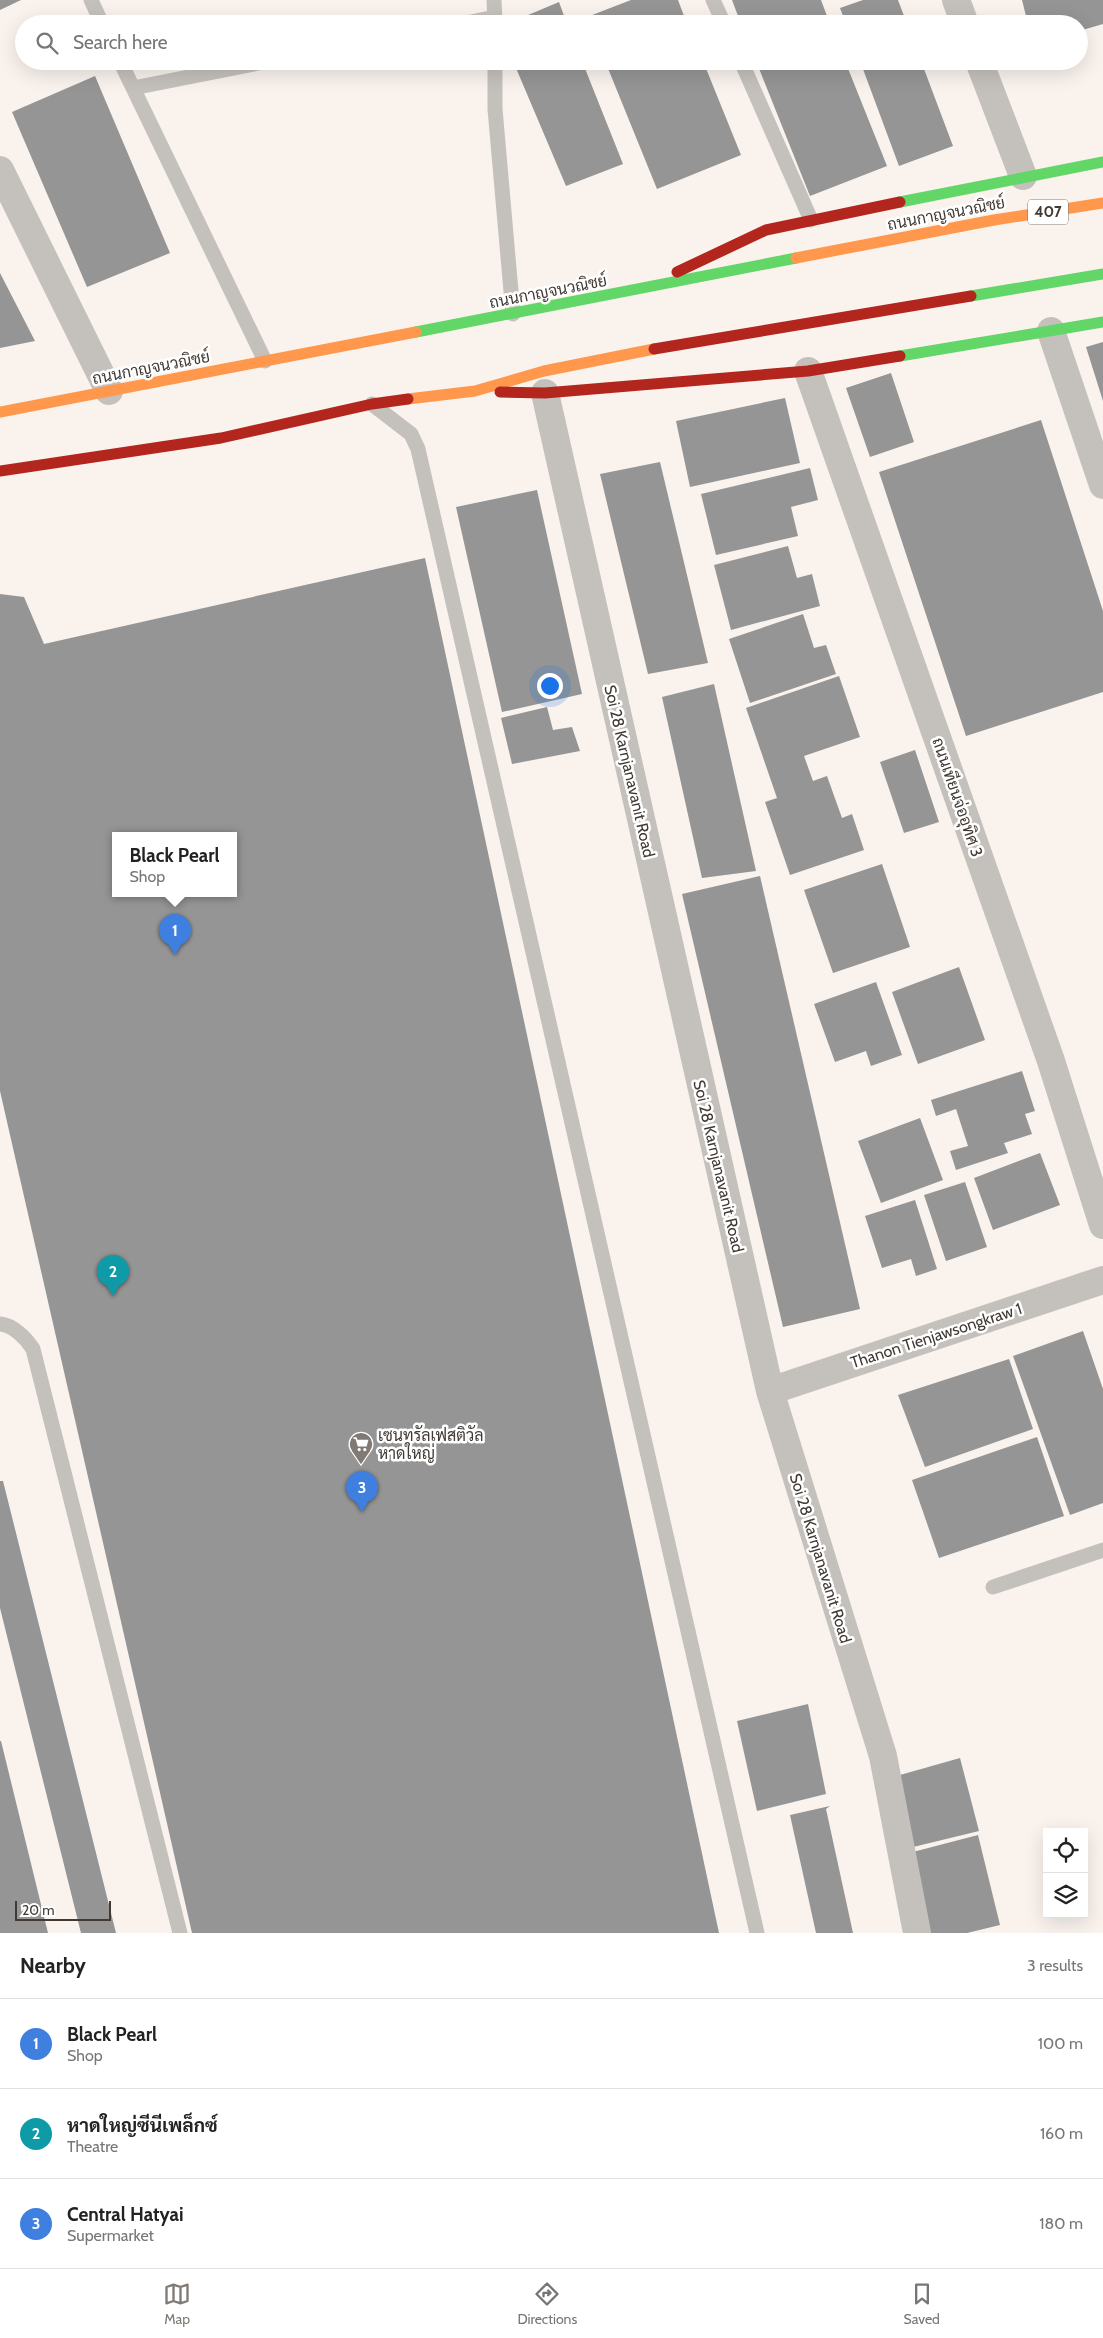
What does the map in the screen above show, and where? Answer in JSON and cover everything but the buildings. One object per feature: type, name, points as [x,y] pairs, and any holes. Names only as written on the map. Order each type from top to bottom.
[{"type":"main road","points":[[639,290],[766,230],[1023,176],[1103,162]]},
{"type":"main road","name":"ถนนกาญจนวณิชย์","points":[[0,412],[994,220],[1103,203]]},
{"type":"main road","points":[[475,391],[544,371],[617,355],[1103,274]]},
{"type":"main road","points":[[0,471],[221,438],[372,404],[475,391],[545,393],[808,371],[1103,322]]},
{"type":"street","points":[[956,0],[962,15]]},
{"type":"street","points":[[982,70],[1023,176]]},
{"type":"street","points":[[0,170],[109,391]]},
{"type":"street","points":[[1051,331],[1103,485]]},
{"type":"street","name":"ถนนเทียนจ่ออุทิศ 3","points":[[808,371],[1051,1061],[1103,1225]]},
{"type":"street","name":"Soi 28 Karnjanavanit Road","points":[[545,393],[770,1391],[883,1756],[917,1933]]},
{"type":"street","name":"Thanon Tienjawsongkraw 1","points":[[770,1391],[1103,1280]]},
{"type":"lane","points":[[90,0],[98,15]]},
{"type":"lane","points":[[494,0],[495,15]]},
{"type":"lane","points":[[714,0],[720,15]]},
{"type":"lane","points":[[124,70],[265,361]]},
{"type":"lane","points":[[133,88],[224,70]]},
{"type":"lane","points":[[495,70],[495,109],[513,314]]},
{"type":"lane","points":[[744,70],[811,220]]},
{"type":"lane","points":[[372,404],[411,434],[417,444],[757,1933]]},
{"type":"lane","points":[[0,1324],[14,1329],[33,1349],[180,1933]]},
{"type":"lane","points":[[992,1587],[1103,1550]]},
{"type":"traffic: fast","points":[[900,202],[1103,162]]},
{"type":"traffic: fast","points":[[416,332],[796,258]]},
{"type":"traffic: fast","points":[[971,296],[1103,274]]},
{"type":"traffic: fast","points":[[900,356],[1103,322]]},
{"type":"traffic: slow","points":[[796,258],[994,220],[1103,203]]},
{"type":"traffic: slow","points":[[0,412],[416,332]]},
{"type":"traffic: slow","points":[[408,399],[475,391],[544,371],[654,349]]},
{"type":"traffic: jam","points":[[677,272],[766,230],[900,202]]},
{"type":"traffic: jam","points":[[654,349],[971,296]]},
{"type":"traffic: jam","points":[[500,392],[545,393],[808,371],[900,356]]},
{"type":"traffic: jam","points":[[0,471],[221,438],[372,404],[408,399]]},
{"type":"place","name":"Black Pearl","points":[[175,955]]},
{"type":"place","name":"หาดใหญ่ซีนีเพล็กซ์","points":[[113,1296]]},
{"type":"place","name":"เซนทรัลเฟสติวัล หาดใหญ่","points":[[361,1465]]},
{"type":"place","name":"Central Hatyai","points":[[362,1512]]}]
